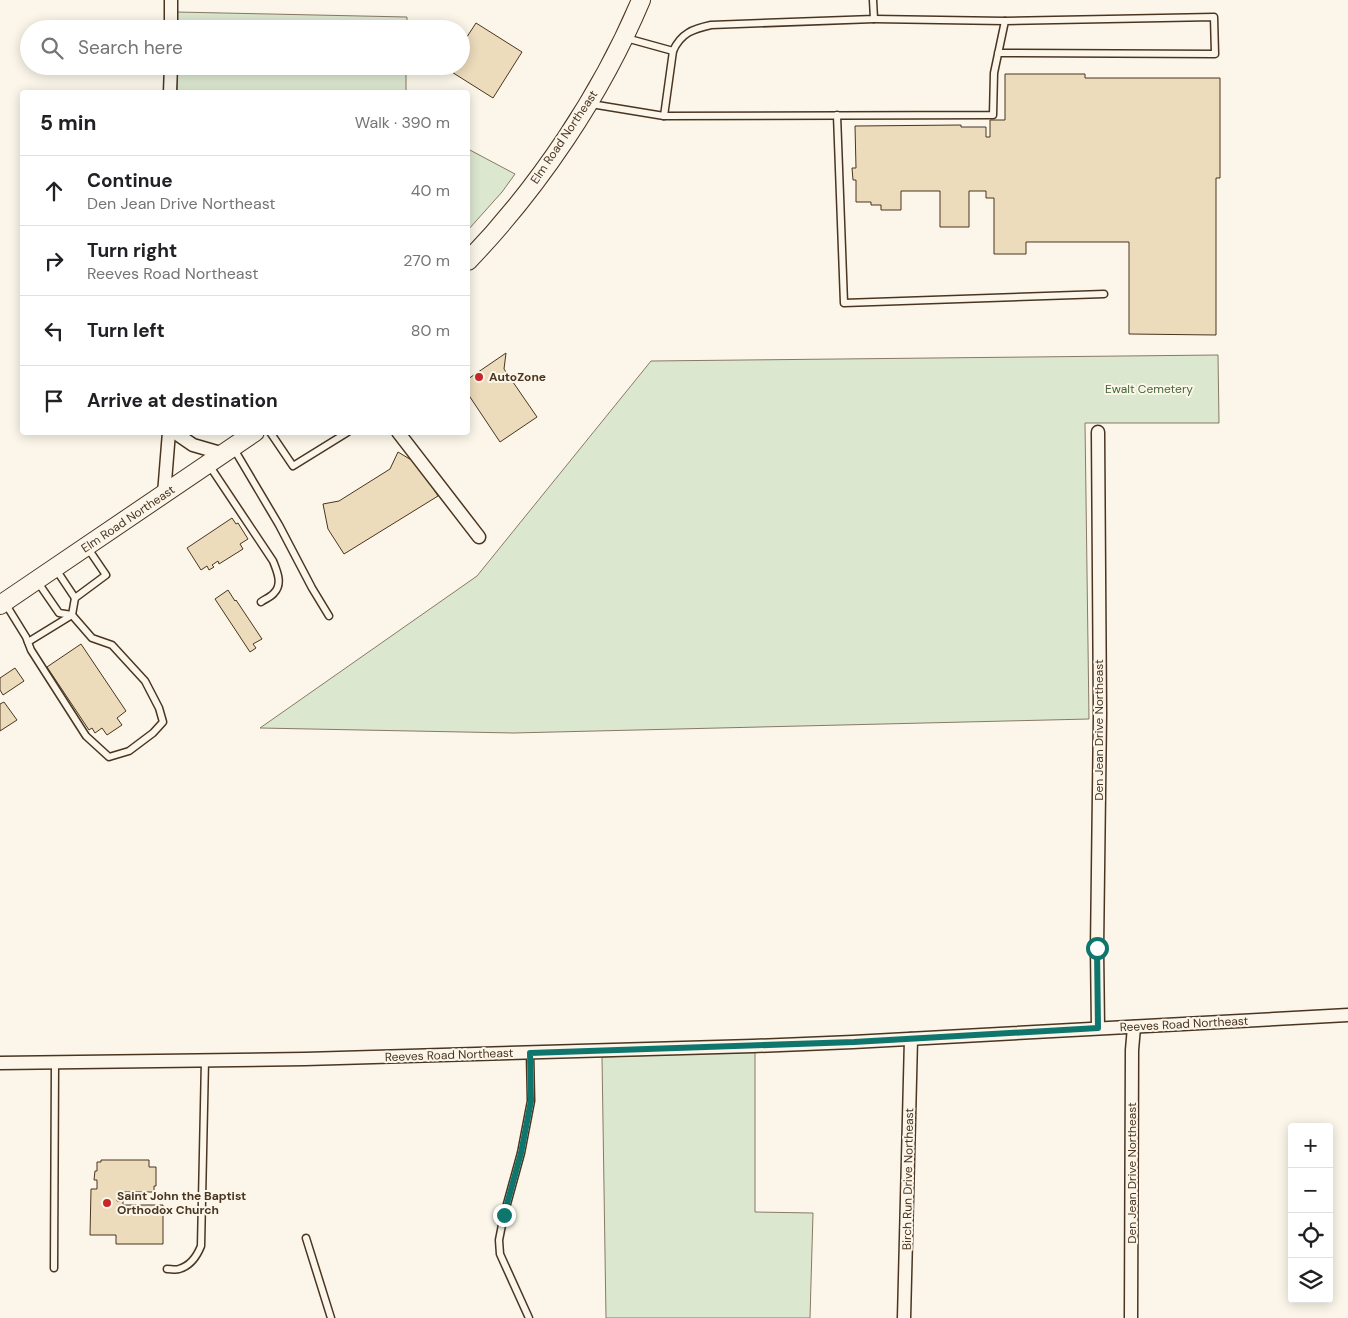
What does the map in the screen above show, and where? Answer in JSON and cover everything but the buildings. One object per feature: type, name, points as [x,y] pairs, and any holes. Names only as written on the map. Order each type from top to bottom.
[{"type":"main road","name":"Elm Road Northeast","points":[[470,259],[500,225],[555,154],[587,104],[624,38],[641,0]]},
{"type":"main road","name":"Elm Road Northeast","points":[[2,603],[251,435]]},
{"type":"street","points":[[171,0],[171,20]]},
{"type":"street","points":[[170,90],[171,75]]},
{"type":"street","name":"Den Jean Drive Northeast","points":[[1098,432],[1100,704],[1098,1028]]},
{"type":"street","points":[[164,494],[169,435]]},
{"type":"street","points":[[178,435],[193,445],[229,451]]},
{"type":"street","points":[[400,435],[479,537]]},
{"type":"street","name":"Reeves Road Northeast","points":[[0,1063],[306,1059],[753,1046],[1348,1015]]},
{"type":"street","name":"Den Jean Drive Northeast","points":[[1131,1318],[1132,1050],[1134,1027]]},
{"type":"street","name":"Birch Run Drive Northeast","points":[[904,1318],[911,1039]]},
{"type":"lane","points":[[873,0],[874,19]]},
{"type":"lane","points":[[664,116],[673,50],[677,42],[687,33],[711,25],[874,19],[1005,21],[1214,18],[1215,54],[998,53]]},
{"type":"lane","points":[[587,104],[664,116],[993,114],[994,73],[1005,21]]},
{"type":"lane","points":[[624,38],[673,50]]},
{"type":"lane","points":[[837,116],[844,303],[1104,294]]},
{"type":"lane","points":[[272,435],[292,466],[343,435]]},
{"type":"lane","points":[[229,451],[279,525],[329,616]]},
{"type":"lane","points":[[209,465],[273,561],[279,582],[275,592],[261,602]]},
{"type":"lane","points":[[28,642],[72,615],[75,598],[106,575],[87,546]]},
{"type":"lane","points":[[55,568],[75,598]]},
{"type":"lane","points":[[2,603],[86,736],[110,757],[128,751],[153,734],[162,722],[159,708],[145,681],[112,645],[92,638],[72,615],[59,613],[36,580]]},
{"type":"lane","points":[[529,1318],[500,1254],[499,1240],[521,1153],[531,1101],[530,1053]]},
{"type":"lane","points":[[167,1268],[179,1269],[190,1263],[197,1256],[201,1246],[205,1060]]},
{"type":"lane","points":[[54,1268],[55,1062]]},
{"type":"lane","points":[[306,1238],[331,1318]]},
{"type":"green space","points":[[177,12],[407,17],[407,20],[177,20]]},
{"type":"green space","points":[[177,75],[406,75],[406,90],[177,90]]},
{"type":"green space","points":[[470,150],[515,174],[502,192],[470,228]]},
{"type":"green space","name":"Ewalt Cemetery","points":[[1218,355],[1219,423],[1085,423],[1089,719],[513,733],[260,728],[477,576],[651,361]]},
{"type":"green space","points":[[755,1052],[755,1212],[813,1213],[810,1318],[606,1318],[602,1057]]},
{"type":"place","name":"AutoZone","points":[[479,377]]},
{"type":"place","name":"Saint John the Baptist Orthodox Church","points":[[107,1203]]},
{"type":"route","points":[[504,1215],[521,1153],[531,1101],[530,1053],[854,1042],[1098,1028],[1097,948]]}]
